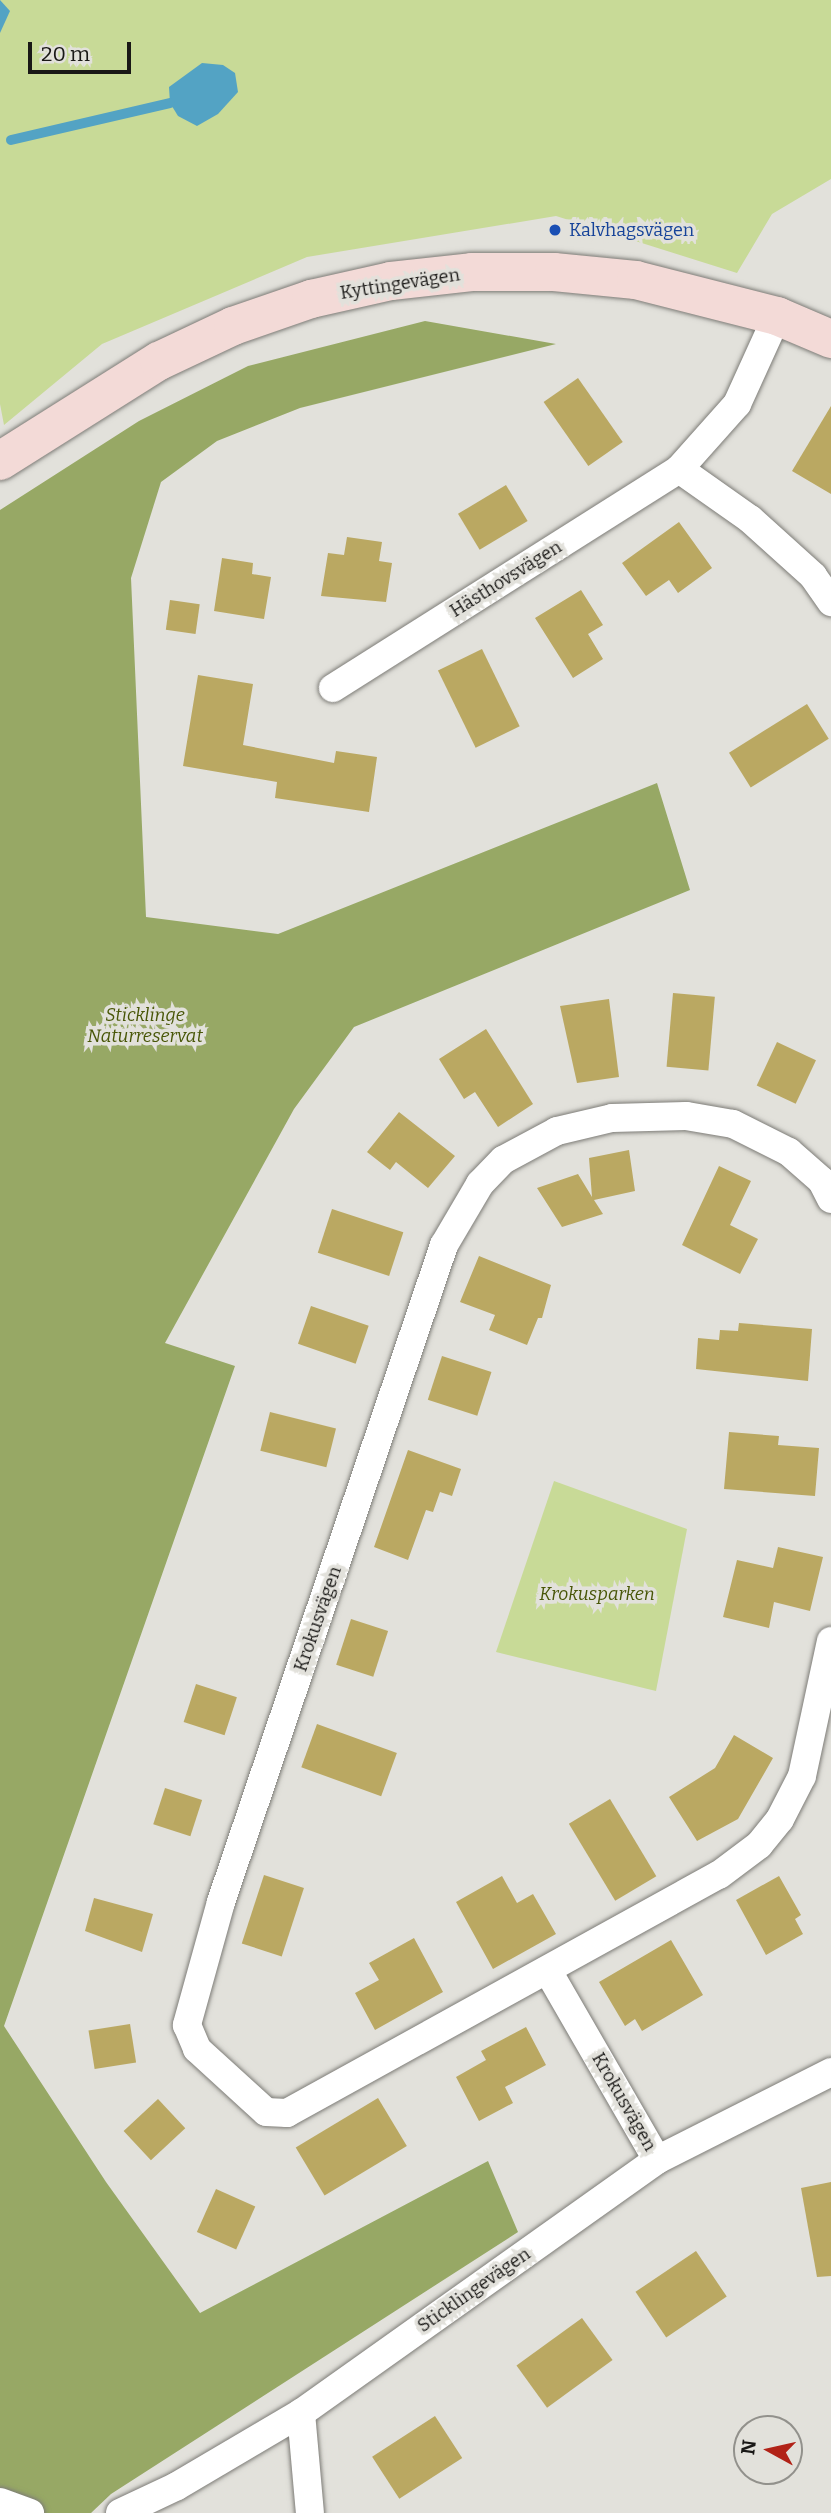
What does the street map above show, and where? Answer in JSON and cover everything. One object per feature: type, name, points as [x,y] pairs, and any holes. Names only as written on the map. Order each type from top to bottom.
[{"type":"street","name":"Kyttingevägen","points":[[0,461],[159,361],[233,326],[311,299],[391,281],[472,272],[554,272],[636,280],[777,316],[831,340]]},
{"type":"street","name":"Hästhovsvägen","points":[[333,688],[678,469],[737,404],[777,316]]},
{"type":"street","points":[[678,469],[750,519],[813,576],[831,602]]},
{"type":"street","name":"Krokusvägen","points":[[831,1199],[822,1181],[789,1152],[733,1124],[686,1116],[612,1118],[557,1131],[503,1160],[480,1184],[444,1245],[221,1902],[187,2025],[197,2049],[266,2112],[288,2113],[719,1875],[759,1845],[780,1819],[802,1776],[831,1641]]},
{"type":"street","name":"Krokusvägen","points":[[548,1971],[657,2160]]},
{"type":"street","name":"Sticklingevägen","points":[[120,2513],[177,2486],[301,2413],[657,2160],[831,2072]]},
{"type":"street","points":[[301,2413],[310,2513]]},
{"type":"street","points":[[0,2502],[30,2513]]},
{"type":"green space","points":[[0,0],[831,0],[831,179],[772,214],[737,273],[556,216],[307,257],[102,344],[4,425],[0,404]]},
{"type":"green space","name":"Sticklinge Naturreservat","points":[[425,321],[556,344],[300,408],[217,441],[161,482],[131,578],[146,917],[278,934],[657,783],[690,890],[354,1027],[294,1109],[165,1343],[235,1366],[4,2026],[106,2182],[200,2313],[488,2161],[518,2232],[111,2494],[91,2513],[0,2513],[0,510],[139,421],[248,366]]},
{"type":"green space","name":"Krokusparken","points":[[554,1481],[687,1529],[656,1691],[496,1652]]},
{"type":"water","points":[[0,0],[10,11],[0,33]]},
{"type":"water","points":[[202,63],[223,65],[235,73],[238,92],[218,114],[197,126],[178,116],[170,103],[169,87]]},
{"type":"building","points":[[578,378],[623,442],[588,466],[544,402]]},
{"type":"building","points":[[831,406],[831,494],[792,471]]},
{"type":"building","points":[[506,485],[528,521],[480,550],[458,514]]},
{"type":"building","points":[[679,522],[712,568],[678,593],[669,580],[646,596],[622,563]]},
{"type":"building","points":[[347,537],[382,542],[379,561],[392,563],[386,602],[321,596],[328,553],[344,555]]},
{"type":"building","points":[[222,558],[253,563],[252,574],[271,577],[264,619],[214,611]]},
{"type":"building","points":[[581,590],[603,625],[588,634],[603,659],[573,678],[535,618]]},
{"type":"building","points":[[170,600],[200,604],[196,634],[166,630]]},
{"type":"building","points":[[482,649],[520,726],[476,748],[438,670]]},
{"type":"building","points":[[198,675],[253,684],[243,745],[334,763],[336,751],[377,757],[369,812],[275,798],[277,782],[183,766]]},
{"type":"building","points":[[807,704],[829,739],[751,788],[729,753]]},
{"type":"building","points":[[673,993],[715,997],[708,1070],[667,1067]]},
{"type":"building","points":[[609,999],[619,1077],[577,1083],[560,1006]]},
{"type":"building","points":[[486,1029],[533,1104],[498,1127],[475,1092],[464,1099],[439,1059]]},
{"type":"building","points":[[777,1042],[816,1060],[796,1104],[757,1086]]},
{"type":"building","points":[[399,1112],[455,1156],[428,1188],[396,1162],[390,1170],[367,1152]]},
{"type":"building","points":[[629,1150],[635,1191],[594,1200],[603,1214],[562,1227],[537,1188],[578,1174],[592,1197],[589,1158]]},
{"type":"building","points":[[719,1166],[751,1181],[730,1225],[758,1239],[740,1274],[682,1245]]},
{"type":"building","points":[[332,1209],[403,1232],[389,1276],[318,1253]]},
{"type":"building","points":[[479,1256],[551,1285],[542,1318],[538,1318],[527,1345],[489,1330],[495,1315],[460,1302]]},
{"type":"building","points":[[311,1306],[369,1326],[356,1364],[298,1344]]},
{"type":"building","points":[[739,1323],[812,1329],[808,1381],[696,1369],[698,1338],[719,1340],[720,1330],[738,1331]]},
{"type":"building","points":[[442,1356],[491,1372],[477,1416],[428,1400]]},
{"type":"building","points":[[270,1412],[336,1428],[326,1467],[260,1451]]},
{"type":"building","points":[[729,1432],[779,1436],[778,1445],[819,1448],[815,1496],[724,1489]]},
{"type":"building","points":[[408,1450],[461,1469],[452,1496],[440,1492],[433,1512],[426,1510],[408,1560],[374,1547]]},
{"type":"building","points":[[778,1547],[823,1557],[810,1611],[774,1602],[769,1628],[723,1617],[737,1560],[773,1568]]},
{"type":"building","points":[[351,1619],[388,1631],[373,1677],[336,1665]]},
{"type":"building","points":[[196,1684],[237,1697],[225,1735],[184,1722]]},
{"type":"building","points":[[317,1724],[397,1753],[381,1796],[301,1767]]},
{"type":"building","points":[[734,1735],[773,1758],[738,1819],[697,1841],[669,1797],[715,1768]]},
{"type":"building","points":[[165,1788],[202,1800],[190,1836],[153,1824]]},
{"type":"building","points":[[610,1799],[656,1876],[615,1901],[569,1824]]},
{"type":"building","points":[[264,1875],[304,1888],[282,1956],[242,1943]]},
{"type":"building","points":[[502,1876],[517,1903],[533,1894],[556,1934],[493,1969],[456,1902]]},
{"type":"building","points":[[779,1876],[801,1915],[795,1919],[803,1934],[766,1955],[736,1900]]},
{"type":"building","points":[[94,1898],[153,1914],[142,1952],[85,1931]]},
{"type":"building","points":[[414,1938],[443,1992],[375,2030],[355,1993],[379,1980],[369,1963]]},
{"type":"building","points":[[671,1940],[703,1995],[642,2031],[635,2019],[625,2026],[599,1982]]},
{"type":"building","points":[[130,2024],[136,2063],[95,2069],[89,2031]]},
{"type":"building","points":[[526,2027],[546,2065],[505,2087],[513,2103],[479,2121],[456,2077],[486,2060],[481,2051]]},
{"type":"building","points":[[378,2098],[407,2146],[325,2195],[296,2147]]},
{"type":"building","points":[[158,2099],[185,2128],[151,2160],[124,2131]]},
{"type":"building","points":[[831,2182],[831,2276],[817,2277],[801,2188]]},
{"type":"building","points":[[216,2189],[255,2206],[236,2249],[197,2232]]},
{"type":"building","points":[[696,2251],[727,2297],[666,2337],[635,2292]]},
{"type":"building","points":[[582,2318],[613,2360],[547,2408],[516,2366]]},
{"type":"building","points":[[435,2416],[462,2458],[399,2499],[372,2457]]},
{"type":"waterway","points":[[11,140],[170,103]]},
{"type":"place","name":"Kalvhagsvägen","points":[[555,230]]}]
